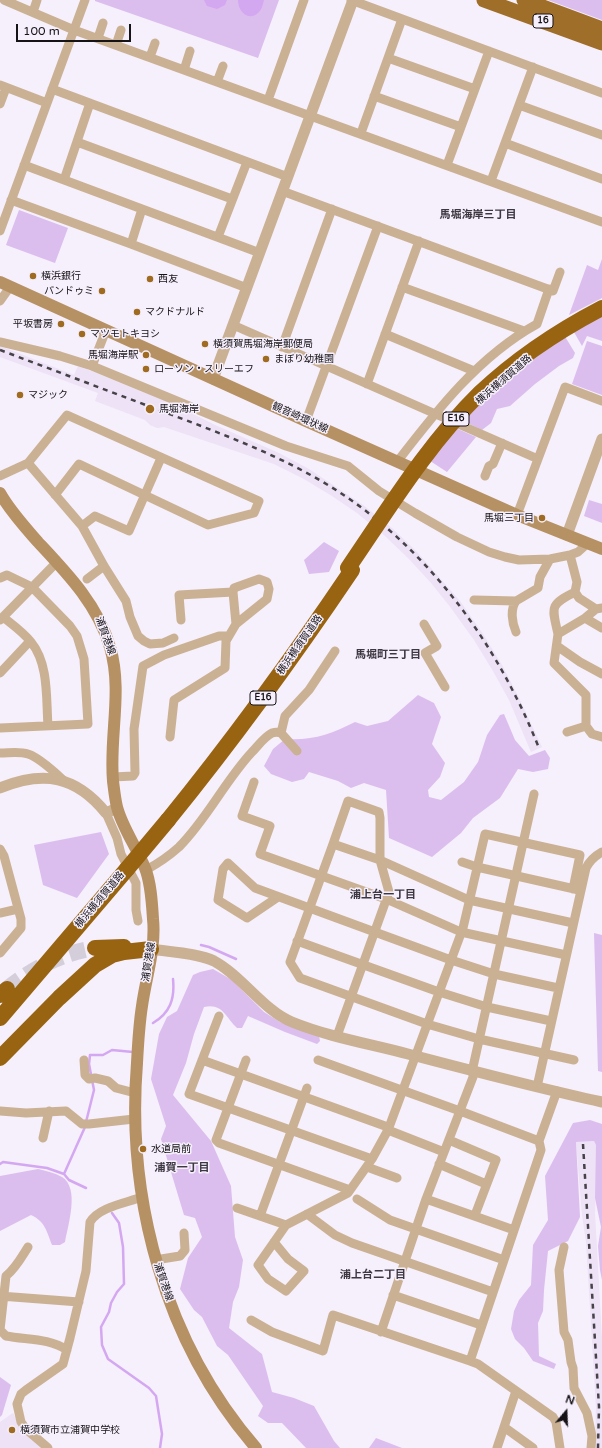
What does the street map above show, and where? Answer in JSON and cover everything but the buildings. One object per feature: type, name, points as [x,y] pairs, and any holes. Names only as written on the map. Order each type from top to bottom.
[{"type":"highway","name":"16","points":[[484,0],[602,43]]},
{"type":"highway","name":"16","points":[[524,0],[602,29]]},
{"type":"highway","name":"横浜横須賀道路","points":[[350,569],[430,450],[480,394],[503,373],[540,345],[569,326],[602,308]]},
{"type":"highway","name":"横浜横須賀道路","points":[[0,1011],[166,819],[252,704],[433,453],[462,419],[505,377],[530,357],[571,330],[602,313]]},
{"type":"highway","name":"横浜横須賀道路","points":[[0,1018],[125,867]]},
{"type":"highway","points":[[95,948],[152,943]]},
{"type":"highway","points":[[0,1058],[59,998],[95,965],[112,955],[152,943]]},
{"type":"main road","name":"観音崎環状線","points":[[5,284],[517,515],[602,549]]},
{"type":"main road","name":"浦賀港線","points":[[0,493],[19,521],[76,584],[94,610],[105,632],[110,647],[114,664],[116,685],[113,777],[117,808],[146,870],[154,922],[142,1007],[135,1093],[134,1119],[142,1197],[155,1260],[178,1324],[207,1380],[240,1430],[256,1448]]},
{"type":"street","points":[[4,0],[74,30],[310,116],[361,133],[602,222]]},
{"type":"street","points":[[33,12],[37,0]]},
{"type":"street","points":[[1,227],[85,0]]},
{"type":"street","points":[[268,100],[304,0]]},
{"type":"street","points":[[213,379],[352,0],[602,93]]},
{"type":"street","points":[[361,133],[402,19]]},
{"type":"street","points":[[98,38],[104,23]]},
{"type":"street","points":[[116,45],[121,30]]},
{"type":"street","points":[[150,57],[155,43]]},
{"type":"street","points":[[184,70],[190,51]]},
{"type":"street","points":[[447,165],[489,51]]},
{"type":"street","points":[[388,58],[475,89]]},
{"type":"street","points":[[217,82],[223,66]]},
{"type":"street","points":[[491,181],[532,67]]},
{"type":"street","points":[[0,104],[3,87],[47,103]]},
{"type":"street","points":[[52,89],[288,177]]},
{"type":"street","points":[[374,96],[461,127]]},
{"type":"street","points":[[64,180],[90,103]]},
{"type":"street","points":[[519,105],[602,135]]},
{"type":"street","points":[[77,142],[232,199]]},
{"type":"street","points":[[505,143],[602,179]]},
{"type":"street","points":[[218,237],[247,162]]},
{"type":"street","points":[[24,165],[260,253]]},
{"type":"street","points":[[282,191],[553,291],[560,272]]},
{"type":"street","points":[[11,200],[247,288]]},
{"type":"street","points":[[131,244],[142,209]]},
{"type":"street","points":[[282,347],[332,209]]},
{"type":"street","points":[[306,421],[378,226]]},
{"type":"street","points":[[366,384],[419,241]]},
{"type":"street","points":[[0,301],[5,284]]},
{"type":"street","points":[[402,287],[524,331]]},
{"type":"street","points":[[398,462],[435,414],[474,371],[524,331],[537,324],[549,289]]},
{"type":"street","points":[[233,325],[538,459]]},
{"type":"street","points":[[92,366],[106,330]]},
{"type":"street","points":[[385,334],[474,371]]},
{"type":"street","points":[[0,342],[60,356],[92,366],[286,446],[348,466],[380,491],[415,513],[456,537],[488,552],[519,560],[550,559],[578,552],[588,543]]},
{"type":"street","points":[[517,515],[565,387],[602,401]]},
{"type":"street","points":[[0,476],[28,462],[67,415],[259,501],[254,513],[208,525],[79,464],[55,495]]},
{"type":"street","points":[[567,535],[602,439]]},
{"type":"street","points":[[485,476],[489,466],[493,464],[502,443]]},
{"type":"street","points":[[82,526],[95,516],[129,531],[161,458]]},
{"type":"street","points":[[28,462],[82,526],[104,566],[126,600],[130,617],[138,636],[150,644],[158,644],[174,638]]},
{"type":"street","points":[[558,634],[599,608],[578,598],[575,592],[577,582],[570,555]]},
{"type":"street","points":[[474,600],[516,601],[538,588],[540,577],[550,559]]},
{"type":"street","points":[[48,726],[44,670],[35,647],[30,641],[2,618],[57,562]]},
{"type":"street","points":[[87,579],[104,566]]},
{"type":"street","points":[[0,578],[7,575],[32,587],[70,626],[77,636],[84,659],[88,724],[0,728]]},
{"type":"street","points":[[170,737],[174,700],[225,668],[226,641],[228,636],[236,624],[267,599],[269,589],[267,582],[259,579],[234,588],[233,592],[236,624]]},
{"type":"street","points":[[181,620],[180,595],[233,592]]},
{"type":"street","points":[[575,592],[561,599],[557,602],[555,607],[553,614],[558,634],[554,663],[586,695],[586,726],[602,746]]},
{"type":"street","points":[[516,601],[512,609],[516,632]]},
{"type":"street","points":[[585,618],[602,628]]},
{"type":"street","points":[[424,624],[437,646],[425,653],[445,687]]},
{"type":"street","points":[[113,777],[130,777],[136,773],[134,729],[143,666],[164,654],[219,636],[228,636]]},
{"type":"street","points":[[0,673],[30,641]]},
{"type":"street","points":[[158,644],[164,654]]},
{"type":"street","points":[[557,646],[580,662],[602,674]]},
{"type":"street","points":[[281,733],[285,716],[312,689],[335,651]]},
{"type":"street","points":[[566,732],[586,726]]},
{"type":"street","points":[[146,870],[178,848],[197,825],[222,789],[263,740],[272,733],[281,733],[297,751]]},
{"type":"street","points":[[592,734],[602,737]]},
{"type":"street","points":[[0,752],[30,754],[55,772],[63,780],[87,794],[106,813],[122,854],[136,883],[136,910],[138,921]]},
{"type":"street","points":[[0,788],[33,779],[48,778],[63,780]]},
{"type":"street","points":[[254,782],[242,816],[270,826],[260,854],[386,900],[461,932],[566,955]]},
{"type":"street","points":[[381,1332],[426,1198],[470,1087],[474,1072],[473,1067],[534,794]]},
{"type":"street","points":[[337,1036],[351,997],[363,965],[374,932],[389,892],[380,860],[379,812],[348,801],[290,962],[300,978],[351,997],[427,1024],[480,1039],[574,1060]]},
{"type":"street","points":[[106,813],[117,808]]},
{"type":"street","points":[[274,1242],[288,1260],[304,1271],[286,1292],[268,1279],[258,1265],[274,1242],[286,1226],[348,1193],[370,1163],[388,1130],[461,932],[485,834],[580,855],[573,923],[537,1086]]},
{"type":"street","points":[[333,844],[380,860],[469,900],[573,923]]},
{"type":"street","points":[[0,850],[4,856],[21,920],[21,928],[0,953]]},
{"type":"street","points":[[577,890],[589,862],[602,852]]},
{"type":"street","points":[[462,862],[477,867],[577,890]]},
{"type":"street","points":[[278,897],[247,918],[218,900],[223,869],[228,863],[255,888],[451,960],[494,974],[558,988]]},
{"type":"street","points":[[0,913],[18,909]]},
{"type":"street","points":[[297,942],[439,992],[487,1007],[551,1021]]},
{"type":"street","points":[[152,943],[212,960],[237,978],[283,1018],[295,1023],[337,1036],[474,1072],[602,1102]]},
{"type":"street","points":[[219,1016],[190,1094],[291,1130],[370,1163],[397,1178]]},
{"type":"street","points":[[84,1060],[85,1075],[92,1079],[108,1081],[116,1088],[135,1093]]},
{"type":"street","points":[[202,1060],[305,1092],[385,1126],[388,1130],[444,1152]]},
{"type":"street","points":[[246,1060],[216,1140],[219,1143],[350,1190]]},
{"type":"street","points":[[318,1060],[539,1141]]},
{"type":"street","points":[[470,1361],[541,1150],[539,1141],[557,1091]]},
{"type":"street","points":[[260,1216],[305,1092]]},
{"type":"street","points":[[0,1111],[26,1113],[66,1111],[86,1124],[134,1119]]},
{"type":"street","points":[[43,1138],[49,1111]]},
{"type":"street","points":[[449,1140],[496,1160],[474,1215]]},
{"type":"street","points":[[439,1164],[486,1184]]},
{"type":"street","points":[[48,1448],[26,1429],[21,1422],[17,1404],[21,1394],[63,1364],[86,1271],[90,1222],[94,1215],[103,1210],[142,1197]]},
{"type":"street","points":[[426,1198],[514,1230]]},
{"type":"street","points":[[357,1199],[390,1220],[504,1260]]},
{"type":"street","points":[[237,1208],[286,1226]]},
{"type":"street","points":[[307,1214],[335,1235],[352,1243],[493,1292]]},
{"type":"street","points":[[155,1260],[180,1256],[185,1250],[184,1233]]},
{"type":"street","points":[[28,1247],[14,1270],[6,1276],[2,1296],[0,1330],[6,1336],[49,1342],[59,1345],[67,1350]]},
{"type":"street","points":[[564,1247],[559,1270],[564,1332],[568,1340],[573,1368],[574,1388],[587,1413],[592,1436],[591,1448]]},
{"type":"street","points":[[393,1295],[481,1326]]},
{"type":"street","points":[[2,1296],[79,1302]]},
{"type":"street","points":[[251,1320],[272,1332],[323,1351],[333,1315],[478,1364],[553,1417],[556,1422],[560,1448]]},
{"type":"street","points":[[497,1448],[516,1392]]},
{"type":"street","points":[[504,1427],[534,1448]]},
{"type":"shaded area","points":[[95,0],[279,0],[258,58]]},
{"type":"shaded area","points":[[204,0],[227,0],[225,5],[217,9],[207,6]]},
{"type":"shaded area","points":[[238,0],[264,0],[260,11],[256,15],[248,16],[245,15],[240,9]]},
{"type":"shaded area","points":[[548,0],[602,0],[602,20]]},
{"type":"shaded area","points":[[19,210],[68,228],[55,263],[6,245]]},
{"type":"shaded area","points":[[602,259],[602,298],[569,315],[587,265],[598,270]]},
{"type":"shaded area","points":[[602,300],[602,341],[587,336],[582,346],[567,320]]},
{"type":"shaded area","points":[[558,325],[575,353],[573,358],[559,366],[535,384],[510,406],[497,409],[491,423],[482,430],[451,415]]},
{"type":"shaded area","points":[[587,341],[602,346],[602,395],[572,384]]},
{"type":"shaded area","points":[[0,346],[74,375],[78,366],[155,395],[215,425],[279,453],[309,469],[363,505],[392,528],[417,552],[460,601],[502,665],[542,747],[531,752],[509,700],[493,671],[474,640],[451,608],[409,559],[385,536],[357,513],[304,479],[274,464],[164,427],[157,428],[150,425],[145,420],[95,401],[98,393],[0,357]]},
{"type":"shaded area","points":[[442,422],[476,437],[447,472],[418,453]]},
{"type":"shaded area","points":[[589,500],[602,504],[602,523],[584,516]]},
{"type":"shaded area","points":[[324,542],[339,551],[329,572],[309,574],[304,560]]},
{"type":"shaded area","points":[[418,695],[434,703],[441,717],[432,744],[445,763],[440,777],[428,790],[429,797],[441,800],[464,782],[478,762],[487,735],[500,715],[504,714],[515,740],[529,756],[545,750],[550,758],[548,769],[533,772],[518,769],[500,798],[473,818],[461,833],[432,857],[389,838],[386,790],[364,783],[351,788],[338,781],[309,772],[304,779],[292,782],[271,774],[264,766],[273,749],[285,739],[313,738],[338,730],[355,722],[367,726],[388,721]]},
{"type":"shaded area","points":[[101,832],[109,854],[77,898],[43,885],[34,845]]},
{"type":"shaded area","points":[[594,933],[602,935],[602,1072],[598,1071]]},
{"type":"shaded area","points":[[213,969],[232,980],[264,1012],[280,1022],[319,1036],[320,1041],[317,1044],[248,1016],[242,1028],[237,1028],[220,1009],[210,1006],[204,1007],[194,1034],[186,1063],[173,1095],[211,1141],[231,1186],[235,1237],[243,1260],[239,1287],[233,1302],[229,1328],[262,1354],[272,1392],[294,1398],[314,1406],[334,1441],[340,1448],[306,1448],[282,1423],[268,1423],[258,1416],[263,1406],[228,1355],[217,1346],[202,1317],[194,1310],[180,1289],[188,1258],[202,1237],[195,1218],[184,1215],[161,1139],[166,1126],[151,1079],[159,1034],[167,1017],[177,1011],[193,975]]},
{"type":"shaded area","points":[[590,1120],[602,1124],[602,1280],[598,1246],[601,1227],[595,1198],[596,1145],[594,1141],[576,1142],[580,1217],[568,1241],[548,1251],[543,1311],[538,1323],[539,1356],[556,1364],[554,1369],[533,1361],[524,1348],[515,1339],[511,1329],[514,1311],[519,1300],[531,1285],[533,1245],[548,1220],[545,1176],[573,1123]]},
{"type":"shaded area","points":[[594,1141],[597,1145],[595,1213],[602,1339],[602,1448],[595,1448],[596,1407],[586,1242],[582,1215],[576,1142]]},
{"type":"shaded area","points":[[38,1169],[62,1177],[67,1182],[70,1189],[72,1198],[70,1217],[65,1242],[60,1245],[52,1245],[47,1231],[36,1217],[31,1215],[0,1231],[0,1176]]},
{"type":"shaded area","points":[[0,1377],[11,1385],[2,1415],[0,1417]]},
{"type":"shaded area","name":"横須賀市立浦賀中学校","points":[[13,1413],[19,1425],[43,1448],[0,1448],[0,1422]]},
{"type":"shaded area","points":[[376,1438],[402,1448],[369,1448]]},
{"type":"waterway","points":[[201,945],[236,959]]},
{"type":"waterway","points":[[153,1023],[164,1015],[170,1005],[173,993],[173,979]]},
{"type":"waterway","points":[[86,1122],[94,1090],[89,1064],[90,1055],[103,1055],[112,1050],[133,1052]]},
{"type":"waterway","points":[[64,1174],[85,1127]]},
{"type":"waterway","points":[[0,1164],[3,1162],[47,1168],[64,1174],[69,1180],[86,1188]]},
{"type":"waterway","points":[[112,1213],[119,1223],[123,1247],[124,1284],[117,1292],[111,1303],[109,1312],[101,1327],[102,1345],[108,1359],[149,1388],[156,1396],[162,1434],[160,1448]]},
{"type":"tunnel","points":[[7,989],[27,974],[49,962],[83,950],[95,948]]},
{"type":"railway","points":[[0,350],[254,447],[316,478],[364,510],[391,532],[416,556],[462,609],[482,637],[500,667],[539,748]]},
{"type":"railway","points":[[583,1144],[599,1407],[598,1448]]},
{"type":"place","name":"横浜銀行","points":[[33,276]]},
{"type":"place","name":"西友","points":[[150,279]]},
{"type":"place","name":"パンドゥミ","points":[[102,291]]},
{"type":"place","name":"マクドナルド","points":[[137,312]]},
{"type":"place","name":"平坂書房","points":[[61,324]]},
{"type":"place","name":"マツモトキヨシ","points":[[82,334]]},
{"type":"place","name":"横須賀馬堀海岸郵便局","points":[[205,344]]},
{"type":"place","name":"馬堀海岸駅","points":[[146,355]]},
{"type":"place","name":"まぼり幼稚園","points":[[266,359]]},
{"type":"place","name":"ローソン・スリーエフ","points":[[146,369]]},
{"type":"place","name":"マジック","points":[[20,395]]},
{"type":"place","name":"馬堀海岸","points":[[150,409]]},
{"type":"place","name":"馬堀三丁目","points":[[542,518]]},
{"type":"place","name":"水道局前","points":[[143,1149]]},
{"type":"place","name":"横須賀市立浦賀中学校","points":[[12,1430]]},
{"type":"district","name":"馬堀海岸三丁目","points":[[478,215]]},
{"type":"district","name":"馬堀町三丁目","points":[[388,655]]},
{"type":"district","name":"浦上台一丁目","points":[[383,895]]},
{"type":"district","name":"浦賀一丁目","points":[[182,1168]]},
{"type":"district","name":"浦上台二丁目","points":[[373,1275]]}]
